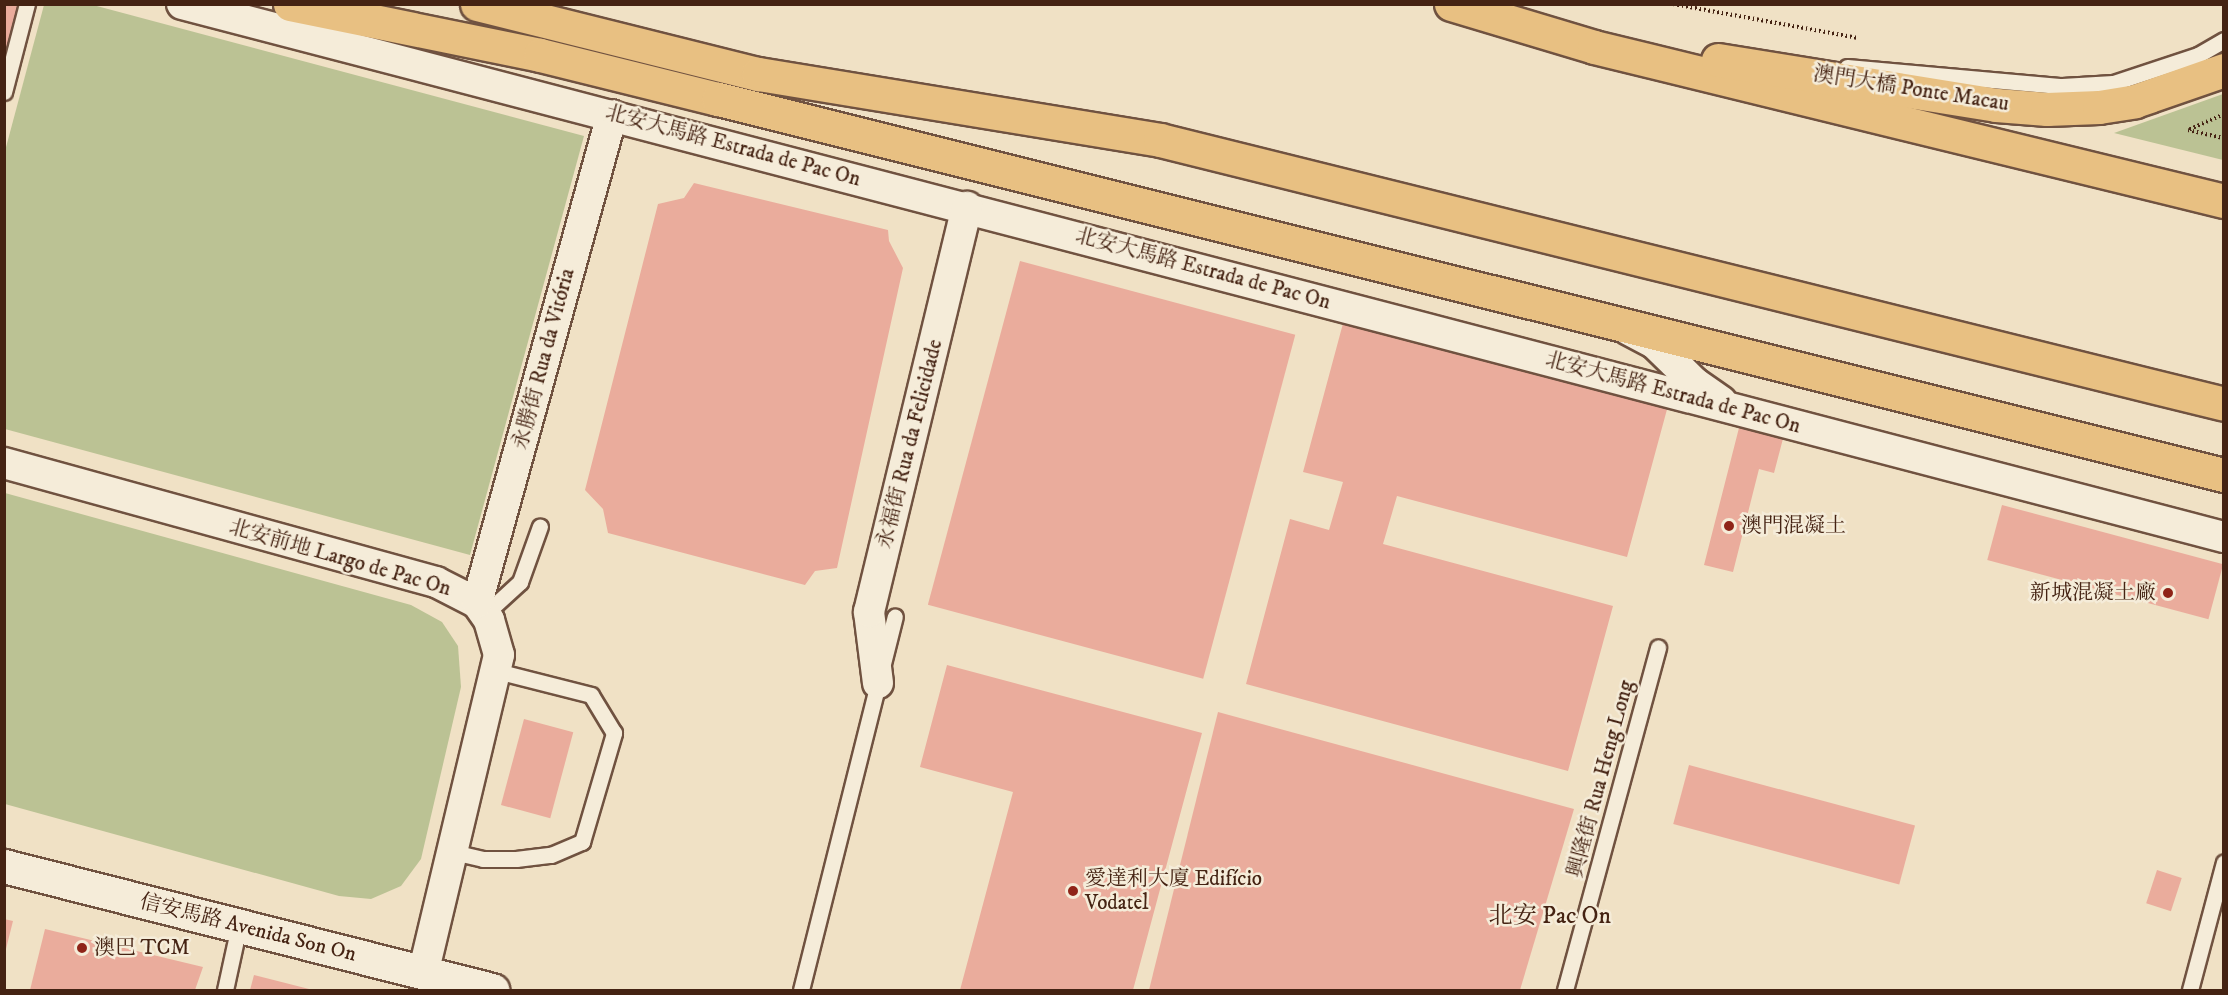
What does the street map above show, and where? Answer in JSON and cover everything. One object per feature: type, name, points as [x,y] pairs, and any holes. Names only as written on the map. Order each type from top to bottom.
[{"type":"main road","name":"北安大馬路 Estrada de Pac On","points":[[290,4],[540,55],[2223,475]]},
{"type":"main road","points":[[477,4],[758,74],[1160,140],[2223,404]]},
{"type":"main road","points":[[1451,4],[1594,47],[2223,201]]},
{"type":"main road","name":"澳門大橋 Ponte Macau","points":[[1594,47],[1766,65],[1996,105],[2047,109],[2099,107],[2136,100],[2223,70]]},
{"type":"main road","name":"信安馬路 Avenida Son On","points":[[4,866],[492,990]]},
{"type":"street","name":"北安大馬路 Estrada de Pac On","points":[[182,4],[967,207],[2223,537]]},
{"type":"street","name":"永勝街 Rua da Vitória","points":[[480,609],[612,115]]},
{"type":"street","name":"永福街 Rua da Felicidade","points":[[878,683],[869,612],[967,207]]},
{"type":"street","points":[[1605,319],[1655,344],[1695,383],[1737,410]]},
{"type":"street","name":"北安前地 Largo de Pac On","points":[[4,463],[436,582],[480,609]]},
{"type":"street","points":[[423,973],[497,671],[497,640],[480,609]]},
{"type":"lane","points":[[4,92],[27,4]]},
{"type":"lane","points":[[1766,65],[1890,68],[2062,86],[2113,83],[2198,55],[2223,40]]},
{"type":"lane","points":[[480,609],[520,582],[540,526]]},
{"type":"lane","name":"永福街 Rua da Felicidade","points":[[801,990],[895,617]]},
{"type":"lane","name":"興隆街 Rua Heng Long","points":[[1565,990],[1658,647]]},
{"type":"lane","points":[[453,852],[483,859],[516,859],[551,855],[582,842],[614,733],[591,695],[497,671]]},
{"type":"lane","points":[[2190,990],[2223,862]]},
{"type":"lane","points":[[225,990],[239,926]]},
{"type":"path","points":[[1673,4],[1870,40]]},
{"type":"path","points":[[2223,114],[2188,130],[2223,138]]},
{"type":"green space","points":[[44,5],[93,5],[584,136],[470,555],[5,429],[5,151]]},
{"type":"green space","points":[[2223,94],[2223,160],[2114,133]]},
{"type":"green space","points":[[5,493],[411,605],[442,622],[458,646],[461,687],[421,859],[401,886],[371,899],[339,896],[5,804]]},
{"type":"building","points":[[4,4],[19,4],[5,56],[4,56]]},
{"type":"building","points":[[694,183],[888,230],[889,241],[903,268],[837,568],[815,571],[805,585],[608,533],[603,509],[585,490],[658,204],[684,198]]},
{"type":"building","points":[[1020,261],[1295,335],[1203,679],[928,605]]},
{"type":"building","points":[[1345,316],[1669,402],[1627,557],[1397,496],[1383,544],[1613,606],[1568,771],[1246,684],[1290,519],[1329,530],[1343,482],[1303,472]]},
{"type":"building","name":"澳門混凝土","points":[[1741,420],[1785,431],[1774,473],[1759,469],[1733,572],[1704,565]]},
{"type":"building","name":"新城混凝土廠","points":[[2002,505],[2223,564],[2208,619],[1987,560]]},
{"type":"building","name":"愛達利大廈 Edifício Vodatel","points":[[947,665],[1202,733],[1133,990],[960,990],[1013,792],[920,767]]},
{"type":"building","points":[[1218,712],[1574,809],[1520,990],[1149,990]]},
{"type":"building","points":[[524,719],[573,732],[550,818],[501,805]]},
{"type":"building","points":[[1689,765],[1915,826],[1899,884],[1673,824]]},
{"type":"building","points":[[2157,870],[2182,878],[2171,911],[2146,903]]},
{"type":"building","points":[[4,919],[13,921],[5,953],[4,952]]},
{"type":"building","name":"澳巴 TCM","points":[[45,929],[203,967],[195,990],[30,990]]},
{"type":"building","points":[[254,975],[313,990],[250,990]]},
{"type":"place","name":"澳門混凝土","points":[[1729,526]]},
{"type":"place","name":"新城混凝土廠","points":[[2168,593]]},
{"type":"place","name":"愛達利大廈 Edifício Vodatel","points":[[1073,891]]},
{"type":"place","name":"澳巴 TCM","points":[[82,948]]},
{"type":"district","name":"北安 Pac On","points":[[1550,917]]}]
